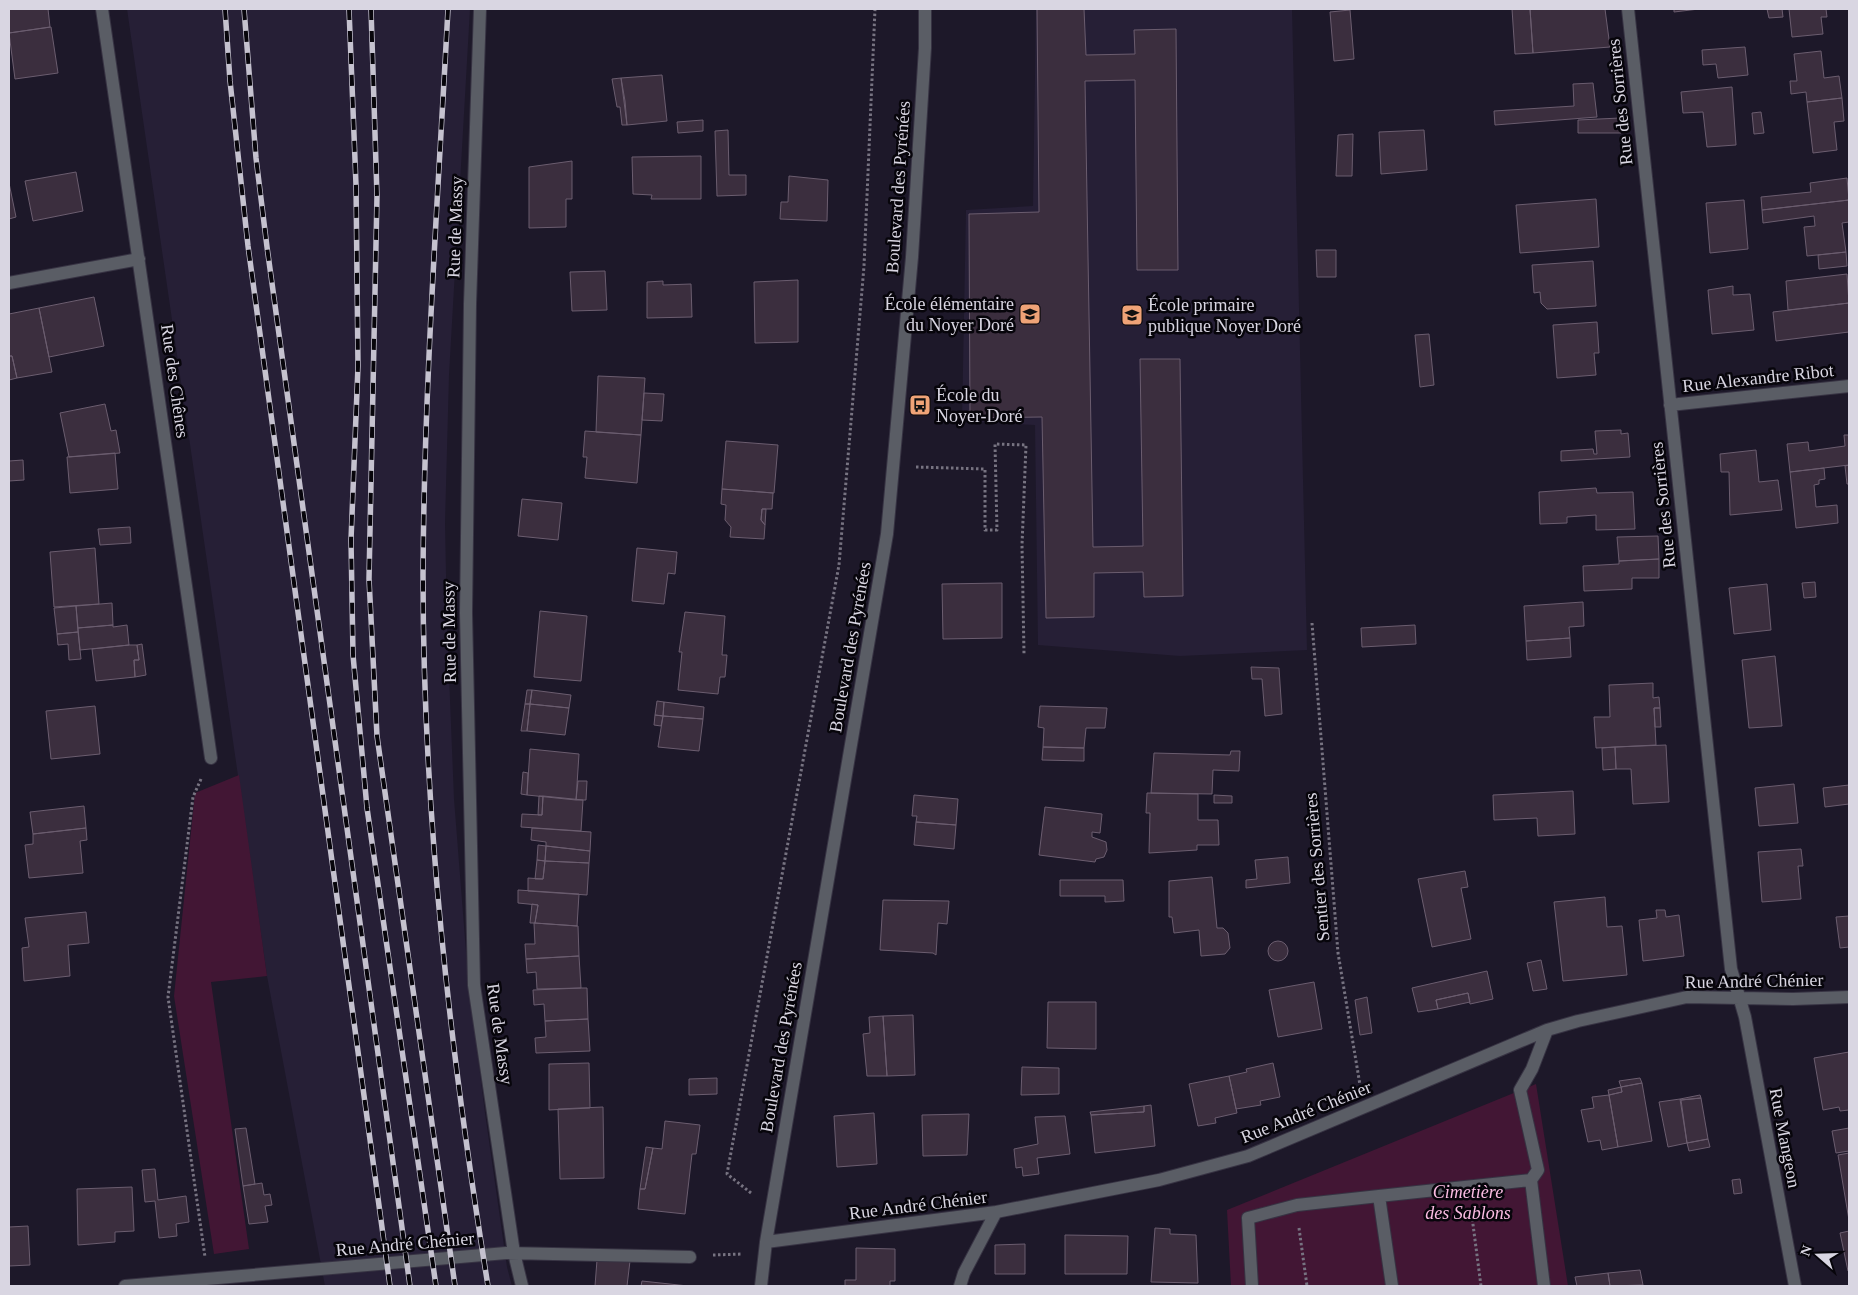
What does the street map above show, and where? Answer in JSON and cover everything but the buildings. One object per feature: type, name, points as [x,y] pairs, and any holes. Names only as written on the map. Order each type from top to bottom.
[{"type":"street","name":"Rue des Chênes","points":[[102,9],[140,259],[211,758]]},
{"type":"street","name":"Rue de Massy","points":[[480,9],[470,314],[466,613],[474,985],[514,1253],[522,1286]]},
{"type":"street","name":"Boulevard des Pyrénées","points":[[761,1286],[766,1242],[887,534],[912,257],[925,48],[925,9]]},
{"type":"street","name":"Rue des Sorrières","points":[[1628,9],[1731,969],[1738,996]]},
{"type":"street","points":[[9,283],[140,259]]},
{"type":"street","name":"Rue Alexandre Ribot","points":[[1670,405],[1849,386]]},
{"type":"street","name":"Rue André Chénier","points":[[766,1242],[996,1212],[1159,1180],[1248,1156],[1547,1030],[1687,996],[1793,999],[1849,997]]},
{"type":"street","name":"Rue Mangeon","points":[[1738,996],[1745,1017],[1795,1286]]},
{"type":"street","points":[[1544,1286],[1531,1180],[1538,1170],[1520,1090],[1532,1069],[1547,1030]]},
{"type":"street","points":[[1252,1286],[1248,1218],[1297,1205],[1531,1180]]},
{"type":"street","points":[[1379,1196],[1392,1286]]},
{"type":"street","points":[[960,1286],[964,1273],[996,1212]]},
{"type":"street","name":"Rue André Chénier","points":[[124,1286],[177,1284],[514,1253],[690,1257]]},
{"type":"path","points":[[772,1208],[727,1174],[839,565],[864,266],[875,9]]},
{"type":"path","points":[[893,466],[985,470],[985,530],[997,530],[995,444],[1026,445],[1022,545],[1024,654]]},
{"type":"path","name":"Sentier des Sorrières","points":[[1312,623],[1338,953],[1363,1108]]},
{"type":"path","points":[[208,1280],[168,997],[193,797],[211,758]]},
{"type":"path","points":[[1468,1186],[1481,1286]]},
{"type":"path","points":[[1297,1205],[1307,1286]]},
{"type":"shaded area","points":[[127,9],[470,9],[449,375],[445,523],[447,625],[454,799],[468,977],[485,1113],[507,1267],[512,1286],[325,1286],[267,976]]},
{"type":"shaded area","name":"École primaire publique Noyer Doré","points":[[1036,9],[1292,9],[1307,650],[1180,656],[1038,645],[1035,425],[962,421],[966,210],[1033,206]]},
{"type":"green space","points":[[239,775],[267,976],[211,982],[249,1249],[214,1254],[174,996],[195,793]]},
{"type":"green space","name":"Cimetière des Sablons","points":[[1536,1084],[1568,1286],[1231,1286],[1227,1210]]},
{"type":"railway","points":[[225,9],[230,81],[248,246],[390,1286]]},
{"type":"railway","points":[[244,9],[256,158],[267,247],[410,1286]]},
{"type":"railway","points":[[349,9],[356,185],[358,366],[351,540],[353,655],[367,808],[436,1286]]},
{"type":"railway","points":[[371,9],[377,196],[369,579],[377,736],[455,1286]]},
{"type":"railway","points":[[448,9],[426,433],[423,575],[424,665],[428,754],[441,932],[462,1109],[488,1286]]},
{"type":"place","name":"École élémentaire du Noyer Doré","points":[[1030,314]]},
{"type":"place","name":"École primaire publique Noyer Doré","points":[[1132,315]]},
{"type":"place","name":"École du Noyer-Doré","points":[[920,405]]}]
